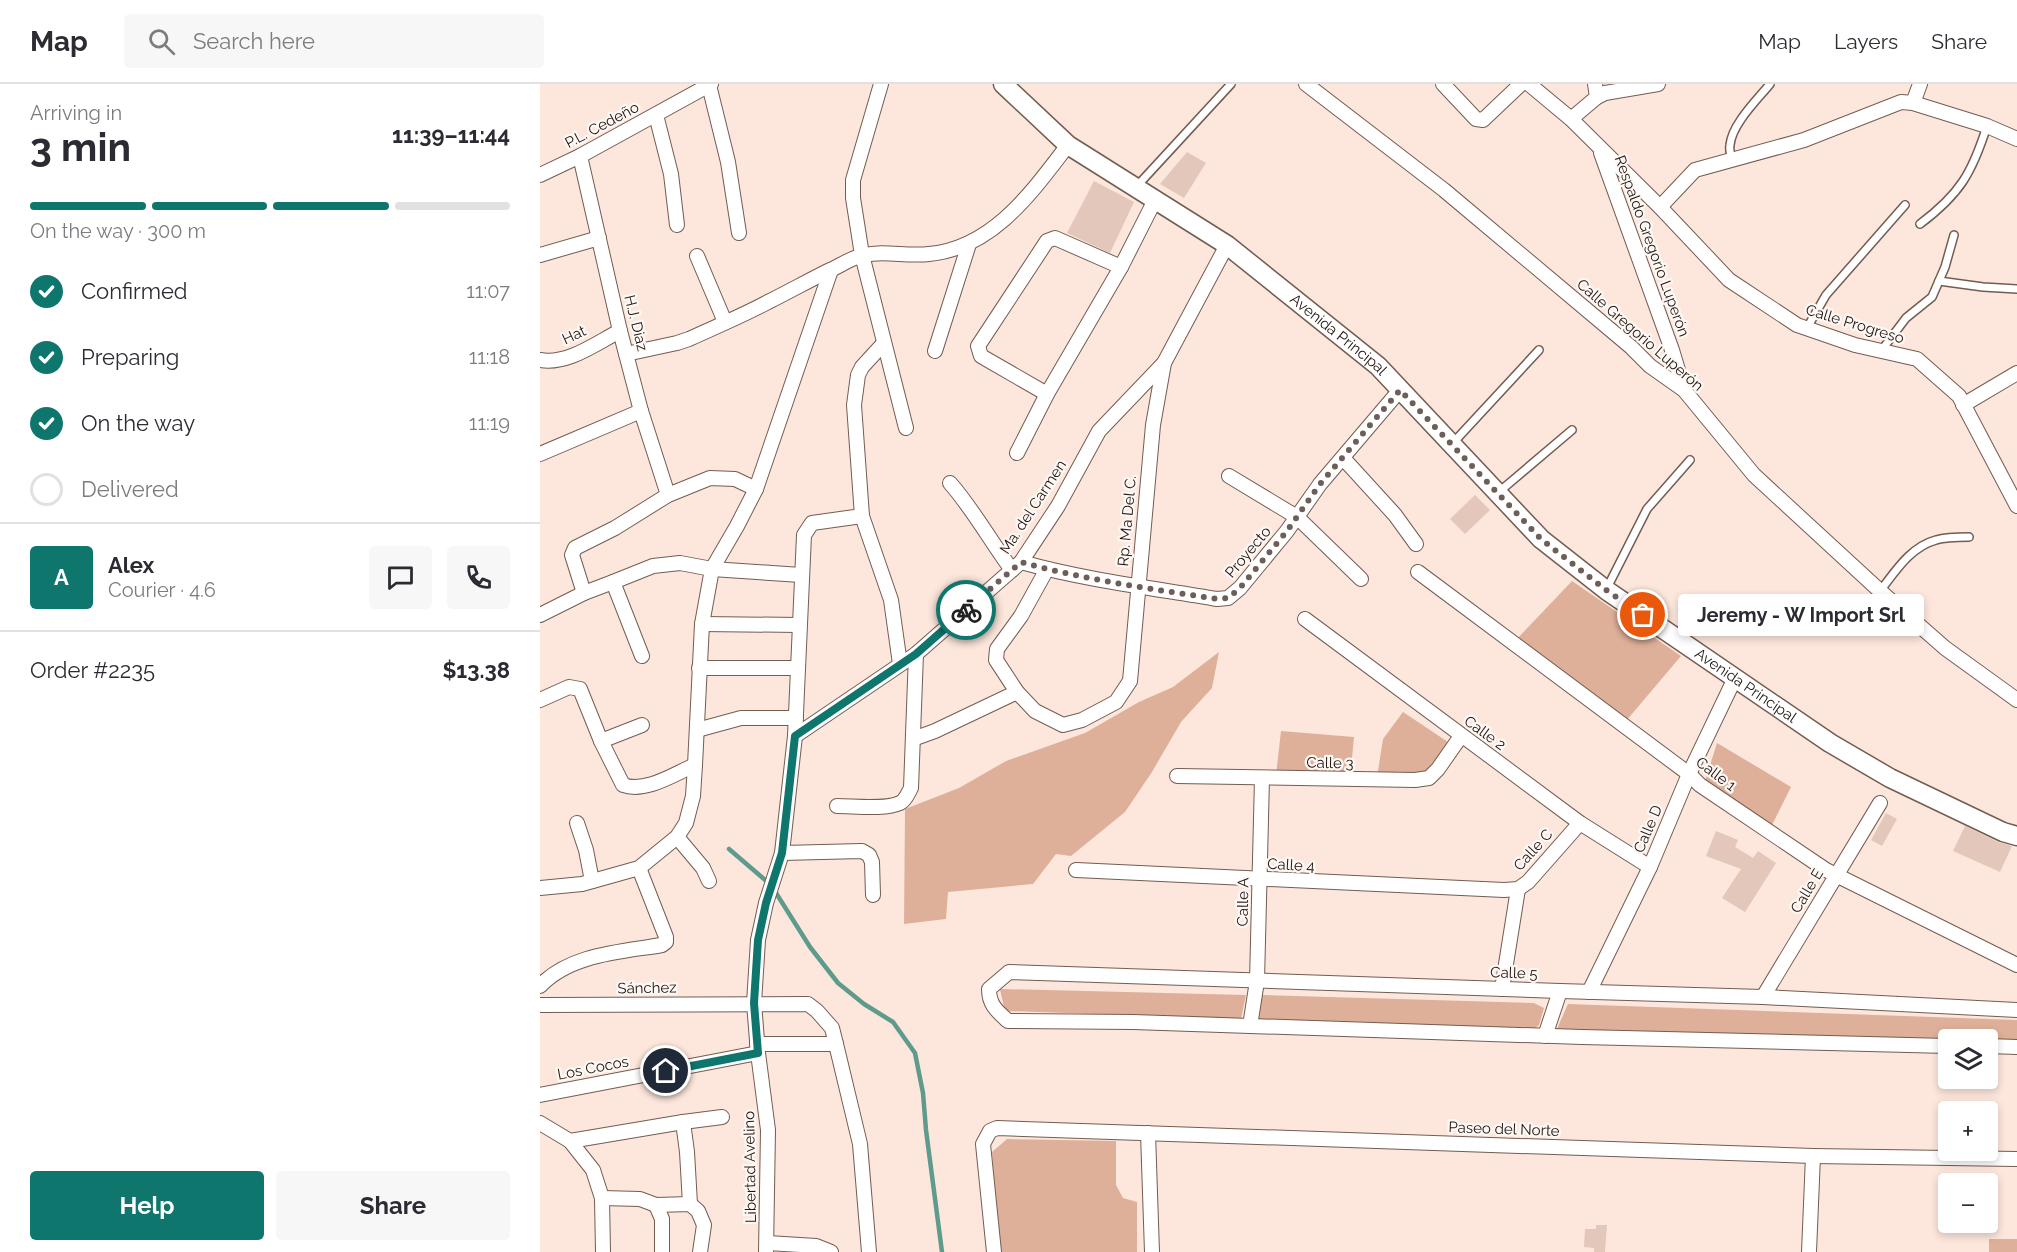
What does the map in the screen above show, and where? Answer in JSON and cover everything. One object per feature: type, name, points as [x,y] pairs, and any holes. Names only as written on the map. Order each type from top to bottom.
[{"type":"street","points":[[710,84],[728,162],[739,232]]},
{"type":"street","name":"P.L. Cedeño","points":[[540,175],[580,156],[710,84]]},
{"type":"street","points":[[881,84],[853,180],[853,198],[862,255],[906,428]]},
{"type":"street","name":"Avenida Principal","points":[[1003,84],[1068,146],[1227,245],[1378,366],[1541,539],[1606,590],[1830,743],[1890,778],[2003,832],[2017,836]]},
{"type":"street","name":"Calle Gregorio Luperón","points":[[1306,84],[1444,190],[1631,347],[1650,366],[1684,390],[1754,476],[1945,648],[2017,700]]},
{"type":"street","points":[[1443,84],[1476,119],[1483,120],[1521,84]]},
{"type":"street","name":"Calle Progreso","points":[[1529,84],[1571,119],[1660,207],[1729,280],[1797,325],[1855,345],[1917,359],[1959,396],[2017,506]]},
{"type":"street","points":[[1571,119],[1596,90],[1605,93],[1658,84]]},
{"type":"street","points":[[1913,103],[1920,84]]},
{"type":"street","points":[[1660,207],[1695,170],[1804,140],[1901,102],[1913,103],[1988,126],[2017,139]]},
{"type":"street","points":[[656,115],[671,174],[677,225]]},
{"type":"street","points":[[626,354],[677,344],[767,303],[843,262],[862,255],[886,253],[929,255],[969,244],[1013,214],[1068,146]]},
{"type":"street","name":"Respaldo Gregorio Luperón","points":[[1599,148],[1672,350],[1684,390]]},
{"type":"street","name":"H.J. Diaz","points":[[580,156],[620,331],[641,411],[668,495]]},
{"type":"street","points":[[1017,453],[1047,394],[1121,267],[1155,200]]},
{"type":"street","points":[[540,255],[600,238]]},
{"type":"street","points":[[1047,394],[981,356],[978,346],[1047,241],[1054,238],[1121,267]]},
{"type":"street","points":[[935,351],[969,244]]},
{"type":"street","points":[[1164,363],[1227,245]]},
{"type":"street","points":[[697,256],[725,322]]},
{"type":"street","points":[[540,888],[582,884],[639,868],[677,837],[686,823],[693,796],[702,624],[712,569],[756,489],[831,270]]},
{"type":"street","name":"Hat","points":[[540,360],[552,362],[572,356],[620,331]]},
{"type":"street","points":[[884,343],[862,367],[855,384],[854,405],[862,516],[891,600],[900,664]]},
{"type":"street","name":"Rp. Ma Del C.","points":[[1017,692],[1035,711],[1063,725],[1082,720],[1116,702],[1130,681],[1153,425],[1164,363]]},
{"type":"street","name":"Ma. del Carmen","points":[[795,736],[916,654],[1016,566],[1058,506],[1099,431],[1164,363]]},
{"type":"street","points":[[1963,405],[2017,373]]},
{"type":"street","name":"Proyecto","points":[[1016,566],[1047,569],[1217,599],[1228,598],[1247,581],[1320,484],[1400,390]]},
{"type":"street","points":[[540,454],[641,411]]},
{"type":"street","points":[[1343,458],[1395,515],[1416,544]]},
{"type":"street","points":[[1229,476],[1297,517],[1360,579]]},
{"type":"street","points":[[584,593],[572,555],[574,548],[615,528],[668,495],[710,478],[735,479],[756,489]]},
{"type":"street","points":[[950,483],[963,497],[989,540],[1016,566]]},
{"type":"street","name":"Libertad Avelino","points":[[767,1247],[768,1130],[757,1048],[754,1003],[758,940],[766,903],[782,853],[795,736],[804,536],[812,523],[862,516]]},
{"type":"street","points":[[540,615],[584,593],[653,566],[667,563],[712,569],[801,575]]},
{"type":"street","points":[[913,739],[1017,692],[996,660],[997,649],[1021,616],[1047,569]]},
{"type":"street","name":"Calle 1","points":[[1419,572],[1709,791],[1826,870],[2017,966]]},
{"type":"street","points":[[613,582],[642,656]]},
{"type":"street","name":"Calle 2","points":[[1305,619],[1580,823],[1650,867]]},
{"type":"street","points":[[702,624],[799,625]]},
{"type":"street","points":[[837,806],[890,805],[901,802],[911,788],[916,654]]},
{"type":"street","points":[[699,668],[798,668]]},
{"type":"street","name":"Calle D","points":[[1589,992],[1650,867],[1689,774],[1735,678]]},
{"type":"street","points":[[540,700],[569,687],[580,689],[601,741],[623,785],[633,788],[653,784],[695,765]]},
{"type":"street","points":[[697,730],[741,718],[796,718]]},
{"type":"street","points":[[601,741],[642,724]]},
{"type":"street","name":"Calle 3","points":[[1177,776],[1415,780],[1429,778],[1461,736]]},
{"type":"street","name":"Calle A","points":[[1250,1026],[1257,981],[1262,778]]},
{"type":"street","name":"Calle E","points":[[1763,996],[1880,803]]},
{"type":"street","points":[[577,823],[586,850],[592,881]]},
{"type":"street","name":"Calle C","points":[[1511,890],[1528,882],[1580,823]]},
{"type":"street","points":[[677,837],[703,868],[709,881]]},
{"type":"street","points":[[782,853],[862,852],[869,855],[872,862],[873,896]]},
{"type":"street","points":[[540,986],[558,970],[594,956],[662,945],[666,942],[639,868]]},
{"type":"street","name":"Calle 4","points":[[1076,870],[1511,890]]},
{"type":"street","points":[[1502,989],[1511,890]]},
{"type":"street","name":"Calle 5","points":[[1250,1026],[1008,1021],[993,1008],[989,999],[989,989],[1009,972],[1560,992],[1763,996],[2017,1010]]},
{"type":"street","points":[[1545,1036],[1560,992]]},
{"type":"street","name":"Sánchez","points":[[540,1005],[808,1004],[832,1028],[836,1044],[860,1144],[869,1252]]},
{"type":"street","points":[[1250,1026],[1938,1046]]},
{"type":"street","name":"Los Cocos","points":[[540,1095],[757,1048],[836,1044]]},
{"type":"street","points":[[1998,1046],[2017,1047]]},
{"type":"street","points":[[570,1141],[722,1117]]},
{"type":"street","points":[[682,1122],[694,1207],[704,1225],[700,1252]]},
{"type":"street","points":[[540,1123],[570,1141],[593,1170],[602,1198],[603,1252]]},
{"type":"street","name":"Paseo del Norte","points":[[994,1252],[983,1144],[990,1131],[997,1128],[1813,1156],[2017,1160]]},
{"type":"street","points":[[1148,1133],[1152,1252]]},
{"type":"street","points":[[1809,1252],[1813,1156]]},
{"type":"street","points":[[602,1198],[640,1199],[656,1205],[694,1207]]},
{"type":"street","points":[[656,1205],[662,1219],[664,1236],[662,1252]]},
{"type":"street","points":[[767,1247],[816,1246],[831,1252]]},
{"type":"lane","points":[[1136,188],[1231,84]]},
{"type":"lane","points":[[1731,159],[1732,134],[1770,84]]},
{"type":"lane","points":[[1920,224],[1962,185],[1977,159],[1988,126]]},
{"type":"lane","points":[[1807,328],[1826,295],[1905,205]]},
{"type":"lane","points":[[1881,351],[1906,318],[1932,297],[1945,267],[1954,235]]},
{"type":"lane","points":[[1939,281],[2017,289]]},
{"type":"lane","points":[[1452,444],[1539,350]]},
{"type":"lane","points":[[1498,493],[1572,430]]},
{"type":"lane","points":[[1606,590],[1647,509],[1690,460]]},
{"type":"lane","points":[[1880,591],[1906,558],[1922,546],[1935,540],[1969,537]]},
{"type":"shaded area","points":[[1572,581],[1681,656],[1626,721],[1516,640]]},
{"type":"shaded area","points":[[1219,652],[1212,688],[1181,722],[1125,812],[1071,856],[1056,854],[1033,884],[948,892],[946,919],[904,924],[905,809],[959,788],[1006,761],[1085,733],[1139,702],[1173,687]]},
{"type":"shaded area","points":[[1403,712],[1451,744],[1428,777],[1377,777],[1383,739]]},
{"type":"shaded area","points":[[1281,731],[1354,737],[1350,779],[1276,775]]},
{"type":"shaded area","points":[[1717,743],[1791,787],[1772,825],[1705,781]]},
{"type":"shaded area","points":[[998,981],[1001,989],[1246,995],[1241,1019],[1005,1011]]},
{"type":"shaded area","points":[[1262,995],[1534,1003],[1544,1008],[1539,1025],[1533,1030],[1257,1026]]},
{"type":"shaded area","points":[[1568,1004],[2017,1020],[2017,1046],[1998,1042],[1998,1029],[1938,1029],[1938,1039],[1556,1031]]},
{"type":"shaded area","points":[[1007,1139],[1116,1141],[1116,1185],[1123,1198],[1137,1202],[1137,1252],[999,1252],[992,1152]]},
{"type":"shaded area","points":[[1989,1239],[2017,1239],[2017,1252],[1989,1252]]},
{"type":"building","points":[[1187,152],[1206,163],[1184,198],[1160,184]]},
{"type":"building","points":[[1094,181],[1134,202],[1110,253],[1067,233]]},
{"type":"building","points":[[1475,495],[1490,510],[1465,534],[1450,519]]},
{"type":"building","points":[[1886,813],[1897,819],[1882,846],[1871,840]]},
{"type":"building","points":[[1965,826],[1998,842],[2012,846],[2000,872],[1953,851]]},
{"type":"building","points":[[1716,831],[1738,840],[1735,847],[1753,858],[1758,851],[1776,863],[1745,912],[1722,898],[1741,869],[1706,856]]},
{"type":"building","points":[[1596,1225],[1607,1225],[1605,1252],[1594,1252],[1594,1248],[1584,1247],[1585,1229],[1596,1229]]},
{"type":"waterway","points":[[729,849],[771,885],[810,947],[838,983],[864,1004],[893,1022],[915,1053],[923,1093],[942,1252]]},
{"type":"way so far","points":[[966,610],[1021,562],[1054,571],[1117,582],[1217,599],[1228,598],[1240,588],[1266,558],[1320,484],[1400,390],[1541,539],[1606,590],[1643,615]]},
{"type":"place","name":"Jeremy - W Import Srl","points":[[1643,615]]},
{"type":"route","points":[[666,1071],[758,1053],[754,1003],[758,940],[766,903],[782,853],[795,736],[916,654],[966,610]]}]
